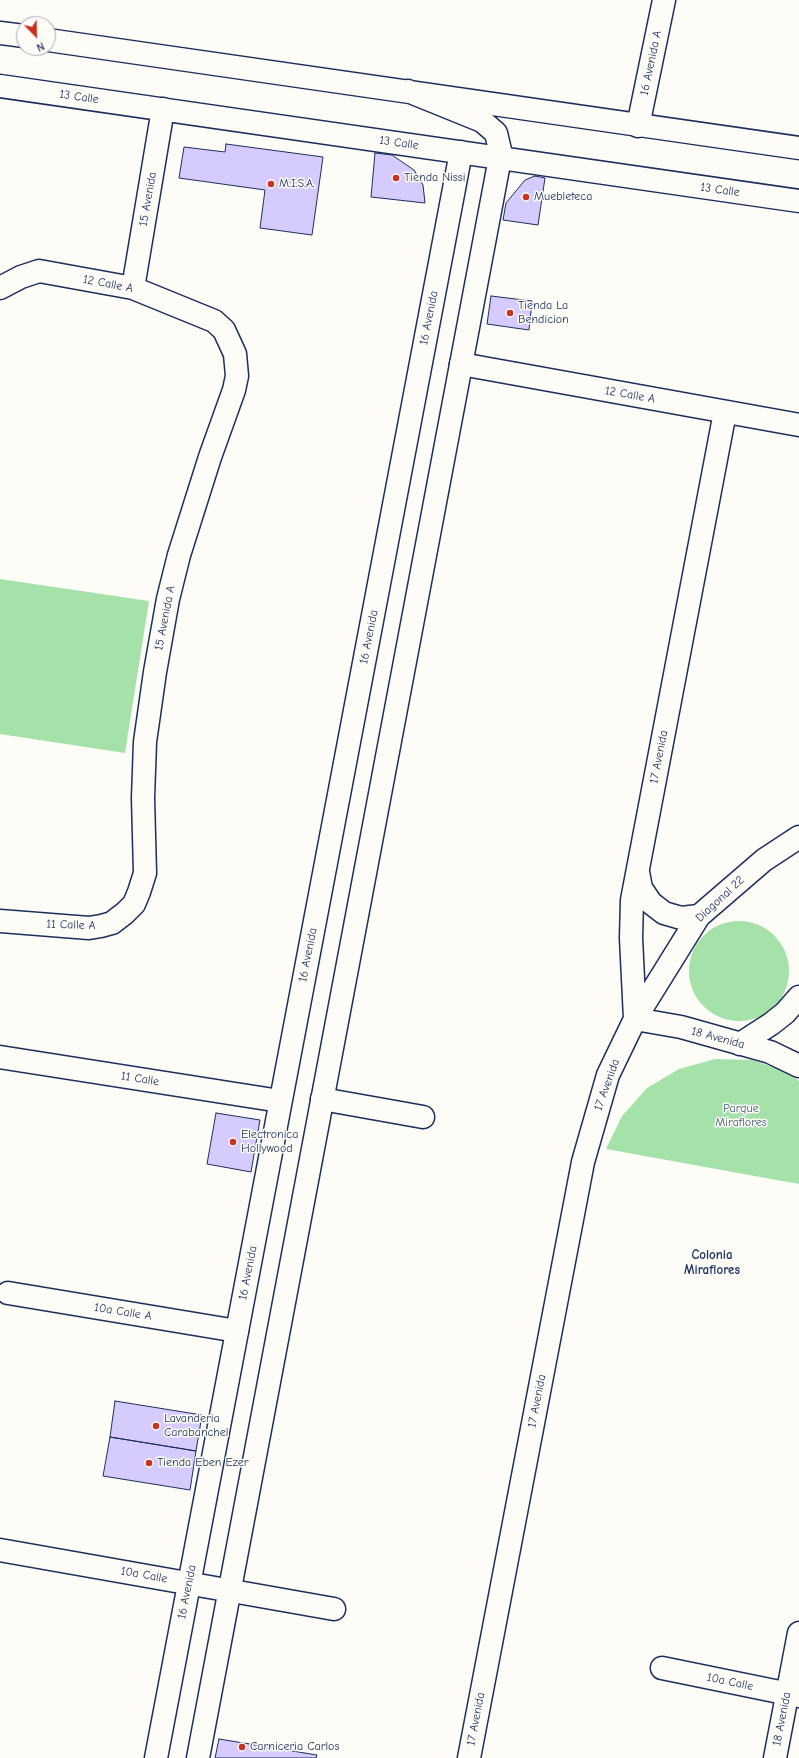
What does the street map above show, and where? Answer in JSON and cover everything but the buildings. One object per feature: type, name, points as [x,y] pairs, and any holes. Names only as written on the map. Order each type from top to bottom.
[{"type":"main road","name":"16 Avenida A","points":[[638,126],[664,0]]},
{"type":"main road","points":[[0,33],[16,35]]},
{"type":"main road","points":[[56,41],[799,148]]},
{"type":"main road","name":"13 Calle","points":[[0,86],[799,201]]},
{"type":"main road","points":[[198,1758],[500,158],[500,150],[496,133],[482,121],[408,91]]},
{"type":"main road","name":"15 Avenida","points":[[133,288],[163,109]]},
{"type":"main road","name":"16 Avenida","points":[[156,1758],[461,152]]},
{"type":"main road","name":"12 Calle A","points":[[0,288],[21,277],[39,271],[133,288],[214,321],[224,330],[229,340]]},
{"type":"main road","name":"15 Avenida A","points":[[134,904],[143,884],[145,873],[143,798],[145,742],[155,672],[168,599],[179,555],[210,456],[234,390],[237,376],[235,354],[229,340]]},
{"type":"main road","name":"12 Calle A","points":[[461,364],[799,425]]},
{"type":"main road","name":"17 Avenida","points":[[469,1758],[583,1162],[608,1075],[635,1019],[630,938],[632,900],[725,412]]},
{"type":"main road","name":"Diagonal 22","points":[[635,1019],[699,916],[764,860],[799,837]]},
{"type":"main road","points":[[638,871],[641,888],[651,903],[664,913],[681,918],[699,916]]},
{"type":"main road","name":"11 Calle A","points":[[0,921],[89,928],[112,923],[134,904]]},
{"type":"main road","points":[[740,1044],[785,1013],[799,997]]},
{"type":"main road","name":"18 Avenida","points":[[635,1019],[681,1027],[770,1052],[799,1066]]},
{"type":"main road","name":"11 Calle","points":[[0,1058],[280,1101]]},
{"type":"main road","points":[[322,1099],[423,1117]]},
{"type":"main road","name":"10a Calle A","points":[[8,1293],[237,1331]]},
{"type":"main road","name":"10a Calle","points":[[0,1550],[189,1582],[334,1609]]},
{"type":"main road","name":"18 Avenida","points":[[775,1758],[793,1695],[799,1633]]},
{"type":"main road","name":"10a Calle","points":[[662,1668],[793,1695]]},
{"type":"green space","points":[[0,579],[149,601],[125,753],[0,734]]},
{"type":"green space","points":[[739,921],[749,922],[767,929],[781,943],[788,961],[788,981],[781,999],[767,1013],[749,1020],[739,1021],[729,1020],[711,1013],[697,999],[690,981],[689,971],[690,961],[697,943],[711,929],[729,922]]},
{"type":"green space","name":"Parque Miraflores","points":[[715,1059],[752,1060],[787,1072],[799,1081],[799,1184],[606,1149],[622,1116],[647,1088],[679,1069]]},
{"type":"place","name":"Tienda Nissi","points":[[396,178]]},
{"type":"place","name":"M.I.S.A.","points":[[271,184]]},
{"type":"place","name":"Muebleteca","points":[[526,197]]},
{"type":"place","name":"Tienda La Bendicion","points":[[510,313]]},
{"type":"place","name":"Electronica Hollywood","points":[[233,1142]]},
{"type":"place","name":"Lavanderia Carabanchel","points":[[156,1426]]},
{"type":"place","name":"Tienda Eben Ezer","points":[[149,1463]]},
{"type":"place","name":"Carniceria Carlos","points":[[242,1747]]},
{"type":"district","name":"Colonia Miraflores","points":[[712,1262]]}]
